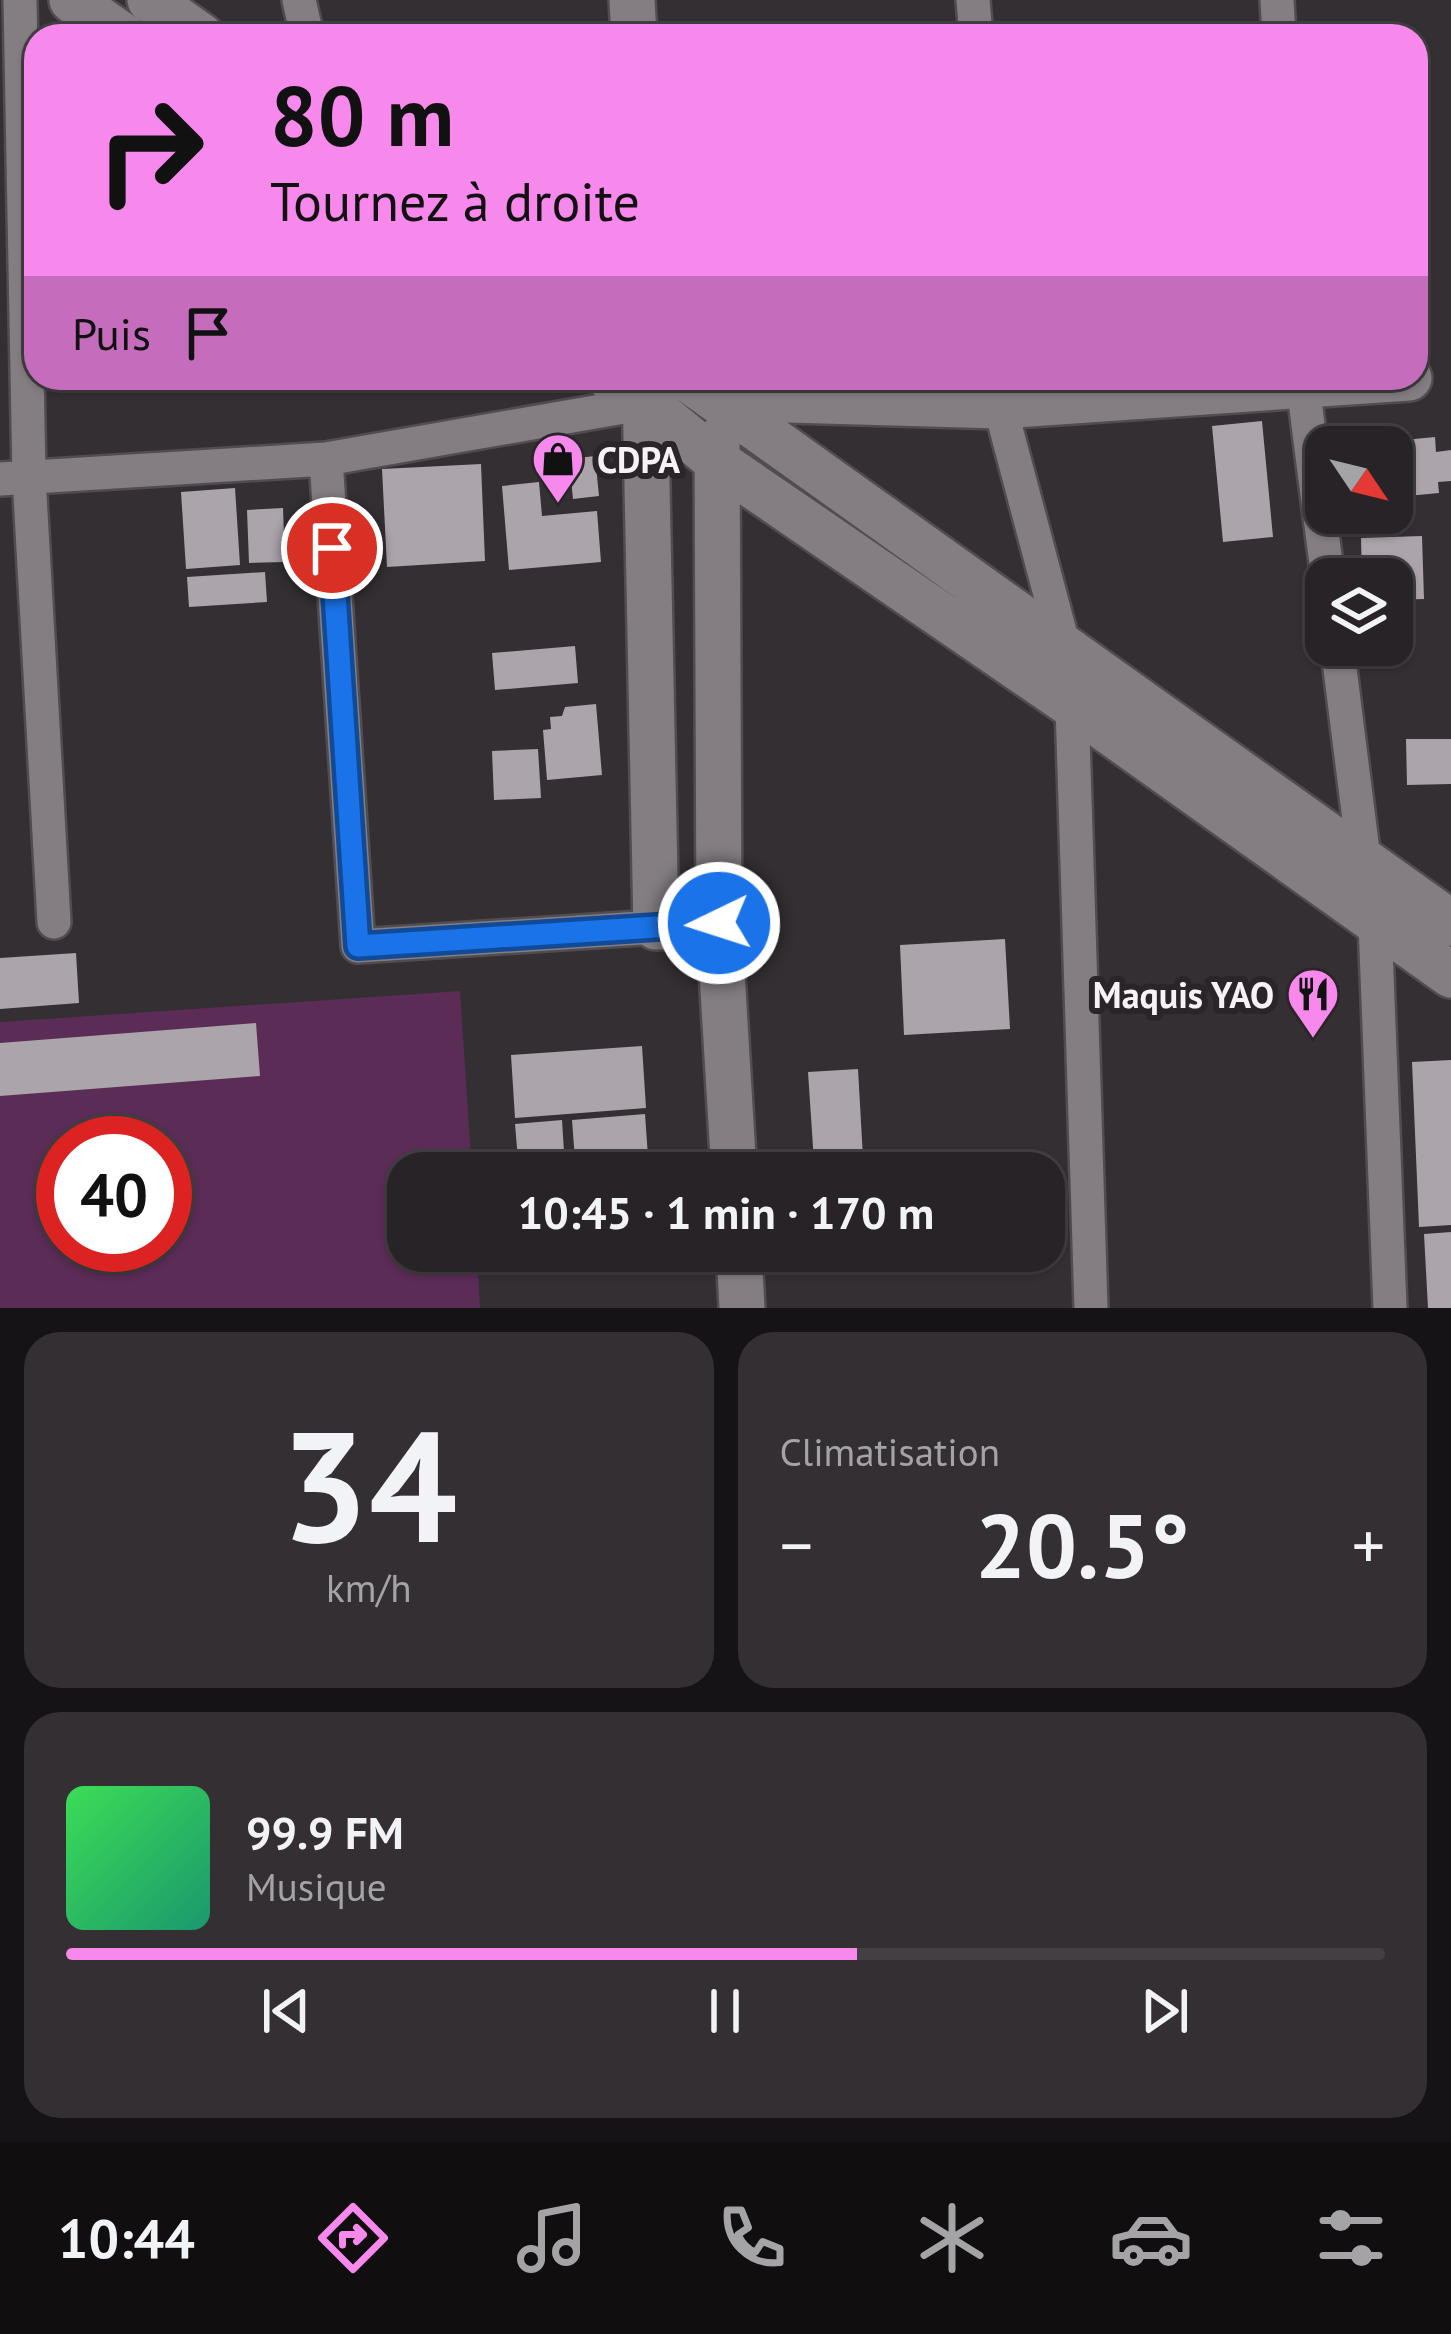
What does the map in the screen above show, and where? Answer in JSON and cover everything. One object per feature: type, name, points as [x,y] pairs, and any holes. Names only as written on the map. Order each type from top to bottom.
[{"type":"street","points":[[20,0],[14,478],[54,922]]},
{"type":"street","points":[[72,0],[106,24]]},
{"type":"street","points":[[150,0],[184,24]]},
{"type":"street","points":[[14,478],[326,459],[617,390]]},
{"type":"street","points":[[634,390],[656,927]]},
{"type":"street","points":[[638,390],[718,462],[1072,705],[1451,975]]},
{"type":"street","points":[[706,390],[718,462],[719,923],[733,1152]]},
{"type":"street","points":[[712,390],[1451,922]]},
{"type":"street","points":[[915,390],[1060,390]]},
{"type":"street","points":[[1303,390],[1325,558]]},
{"type":"street","points":[[999,392],[1064,647]]},
{"type":"street","points":[[326,459],[358,946],[719,923]]},
{"type":"street","points":[[1339,666],[1364,859]]},
{"type":"street","points":[[1072,705],[1091,1308]]},
{"type":"street","points":[[1375,922],[1390,1308]]},
{"type":"street","points":[[740,1272],[742,1308]]},
{"type":"shaded area","points":[[460,991],[471,1152],[387,1152],[387,1272],[478,1272],[480,1308],[0,1308],[0,1022]]},
{"type":"building","points":[[1262,421],[1273,537],[1223,542],[1212,426]]},
{"type":"building","points":[[1435,437],[1436,452],[1451,450],[1451,481],[1438,482],[1439,493],[1413,495],[1413,439]]},
{"type":"building","points":[[595,456],[599,496],[573,499],[569,459]]},
{"type":"building","points":[[481,464],[485,561],[387,567],[382,469]]},
{"type":"building","points":[[539,482],[542,516],[597,511],[601,562],[509,570],[502,486]]},
{"type":"building","points":[[235,488],[240,565],[186,569],[181,492]]},
{"type":"building","points":[[283,508],[285,562],[249,563],[247,510]]},
{"type":"building","points":[[1422,536],[1424,599],[1413,599],[1413,558],[1361,558],[1361,538]]},
{"type":"building","points":[[265,572],[267,602],[189,607],[187,577]]},
{"type":"building","points":[[575,646],[578,683],[495,690],[492,653]]},
{"type":"building","points":[[596,704],[602,775],[547,780],[543,730],[551,729],[550,717],[562,716],[565,707]]},
{"type":"building","points":[[1406,739],[1451,739],[1451,784],[1407,785]]},
{"type":"building","points":[[538,749],[541,798],[494,800],[492,751]]},
{"type":"building","points":[[1005,939],[1010,1029],[904,1035],[900,945]]},
{"type":"building","points":[[76,953],[79,1003],[0,1009],[0,958]]},
{"type":"building","points":[[256,1023],[260,1076],[0,1096],[0,1043]]},
{"type":"building","points":[[642,1046],[646,1108],[515,1118],[511,1055]]},
{"type":"building","points":[[1451,1060],[1451,1225],[1419,1227],[1412,1062]]},
{"type":"building","points":[[858,1069],[863,1152],[813,1152],[808,1072]]},
{"type":"building","points":[[645,1114],[648,1152],[574,1152],[572,1120]]},
{"type":"building","points":[[562,1120],[564,1152],[517,1152],[515,1124]]},
{"type":"building","points":[[1451,1232],[1451,1308],[1428,1308],[1424,1234]]},
{"type":"place","name":"CDPA","points":[[558,505]]},
{"type":"place","name":"Maquis YAO","points":[[1313,1040]]},
{"type":"route","points":[[332,548],[358,946],[719,923]]}]
